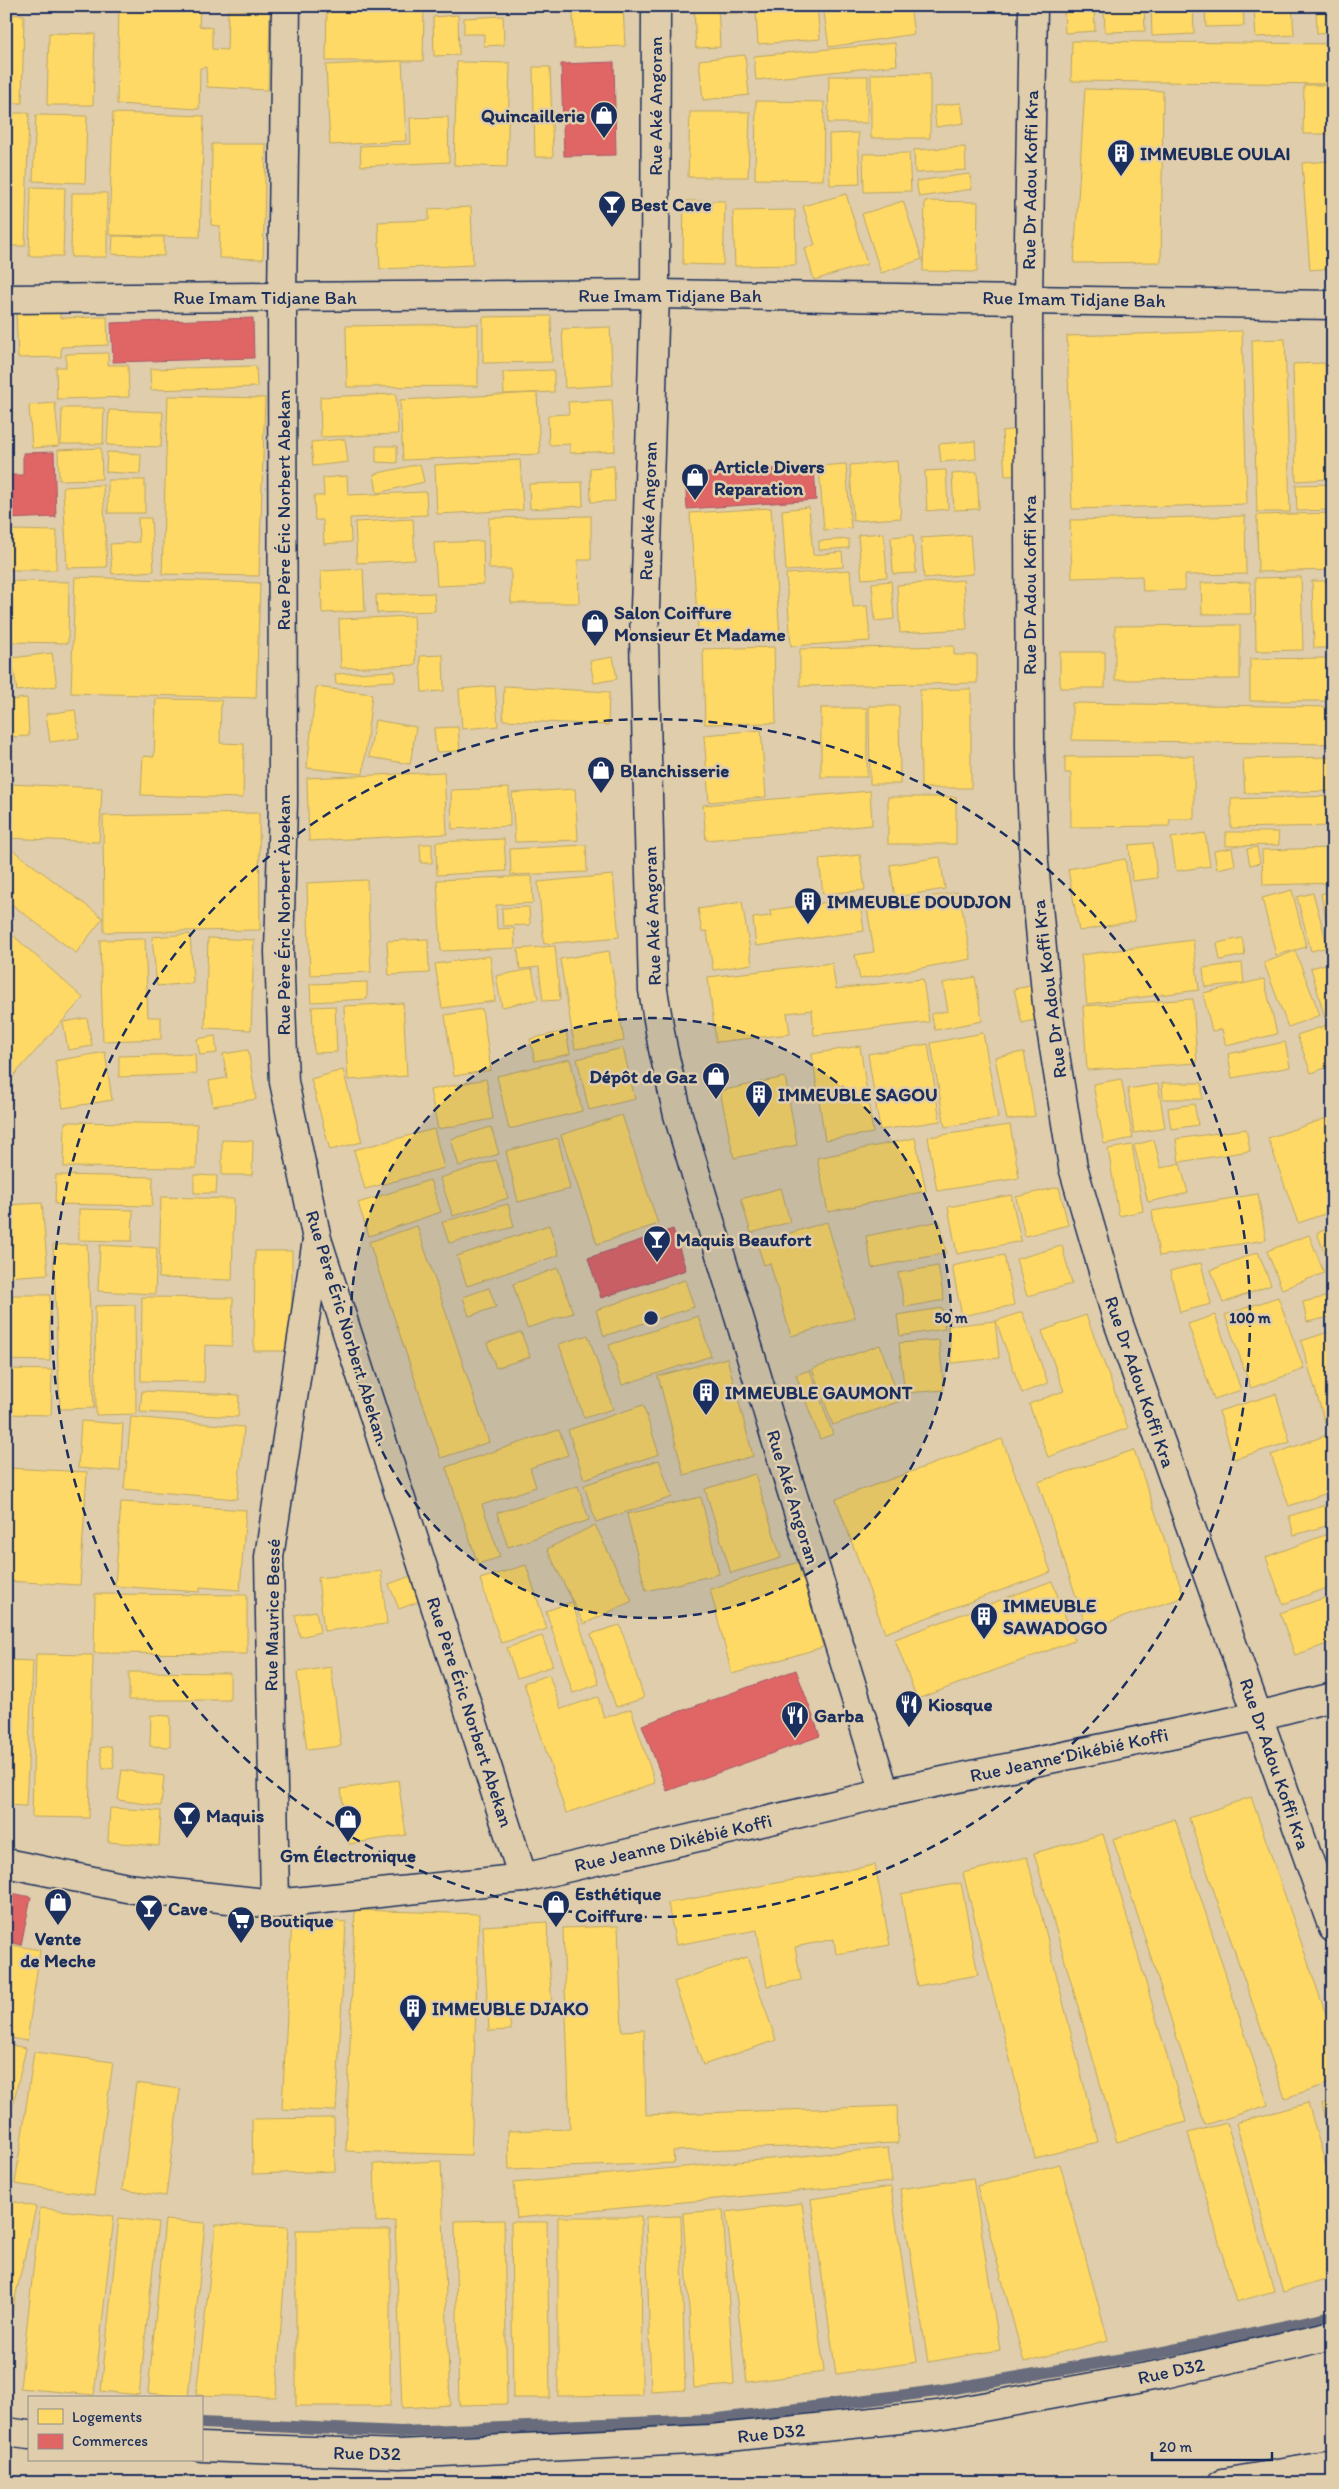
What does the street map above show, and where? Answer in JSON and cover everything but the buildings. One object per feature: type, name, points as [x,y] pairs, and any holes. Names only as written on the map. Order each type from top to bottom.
[{"type":"street","name":"Rue Père Éric Norbert Abekan","points":[[286,6],[282,297],[283,803],[279,952],[284,1082],[317,1239],[523,1878]]},
{"type":"street","name":"Rue Aké Angoran","points":[[656,6],[655,294],[644,640],[655,1000],[662,1049],[678,1115],[885,1793]]},
{"type":"street","name":"Rue Dr Adou Koffi Kra","points":[[1033,6],[1028,298],[1030,750],[1034,862],[1047,1004],[1071,1158],[1117,1319],[1333,1928]]},
{"type":"street","name":"Rue Imam Tidjane Bah","points":[[6,299],[655,294],[1028,298],[1333,305]]},
{"type":"street","name":"Rue Maurice Bessé","points":[[275,1904],[269,1557],[317,1239]]},
{"type":"street","name":"Rue Jeanne Dikébié Koffi","points":[[6,1863],[127,1888],[275,1904],[523,1878],[885,1793],[1258,1716],[1333,1697]]},
{"type":"street","name":"Rue D32","points":[[202,2447],[400,2454],[711,2439],[938,2415],[1164,2374],[1333,2335]]},
{"type":"street","points":[[6,2432],[28,2434]]},
{"type":"street","points":[[1223,2483],[1333,2465]]},
{"type":"waterway","points":[[202,2423],[401,2432],[711,2420],[937,2391],[1158,2353],[1333,2316]]},
{"type":"place","name":"Quincaillerie","points":[[604,139]]},
{"type":"place","name":"IMMEUBLE OULAI","points":[[1121,177]]},
{"type":"place","name":"Best Cave","points":[[612,228]]},
{"type":"place","name":"Article Divers Reparation","points":[[695,501]]},
{"type":"place","name":"Salon Coiffure Monsieur Et Madame","points":[[595,647]]},
{"type":"place","name":"Blanchisserie","points":[[601,794]]},
{"type":"place","name":"IMMEUBLE DOUDJON","points":[[808,925]]},
{"type":"place","name":"Dépôt de Gaz","points":[[716,1100]]},
{"type":"place","name":"IMMEUBLE SAGOU","points":[[759,1118]]},
{"type":"place","name":"Maquis Beaufort","points":[[657,1263]]},
{"type":"place","name":"IMMEUBLE GAUMONT","points":[[706,1416]]},
{"type":"place","name":"IMMEUBLE SAWADOGO","points":[[984,1640]]},
{"type":"place","name":"Kiosque","points":[[909,1728]]},
{"type":"place","name":"Garba","points":[[795,1739]]},
{"type":"place","name":"Maquis","points":[[187,1839]]},
{"type":"place","name":"Gm Électronique","points":[[348,1843]]},
{"type":"place","name":"Vente de Meche","points":[[58,1926]]},
{"type":"place","name":"Esthétique Coiffure","points":[[556,1928]]},
{"type":"place","name":"Cave","points":[[149,1932]]},
{"type":"place","name":"Boutique","points":[[241,1944]]},
{"type":"place","name":"IMMEUBLE DJAKO","points":[[413,2032]]}]
